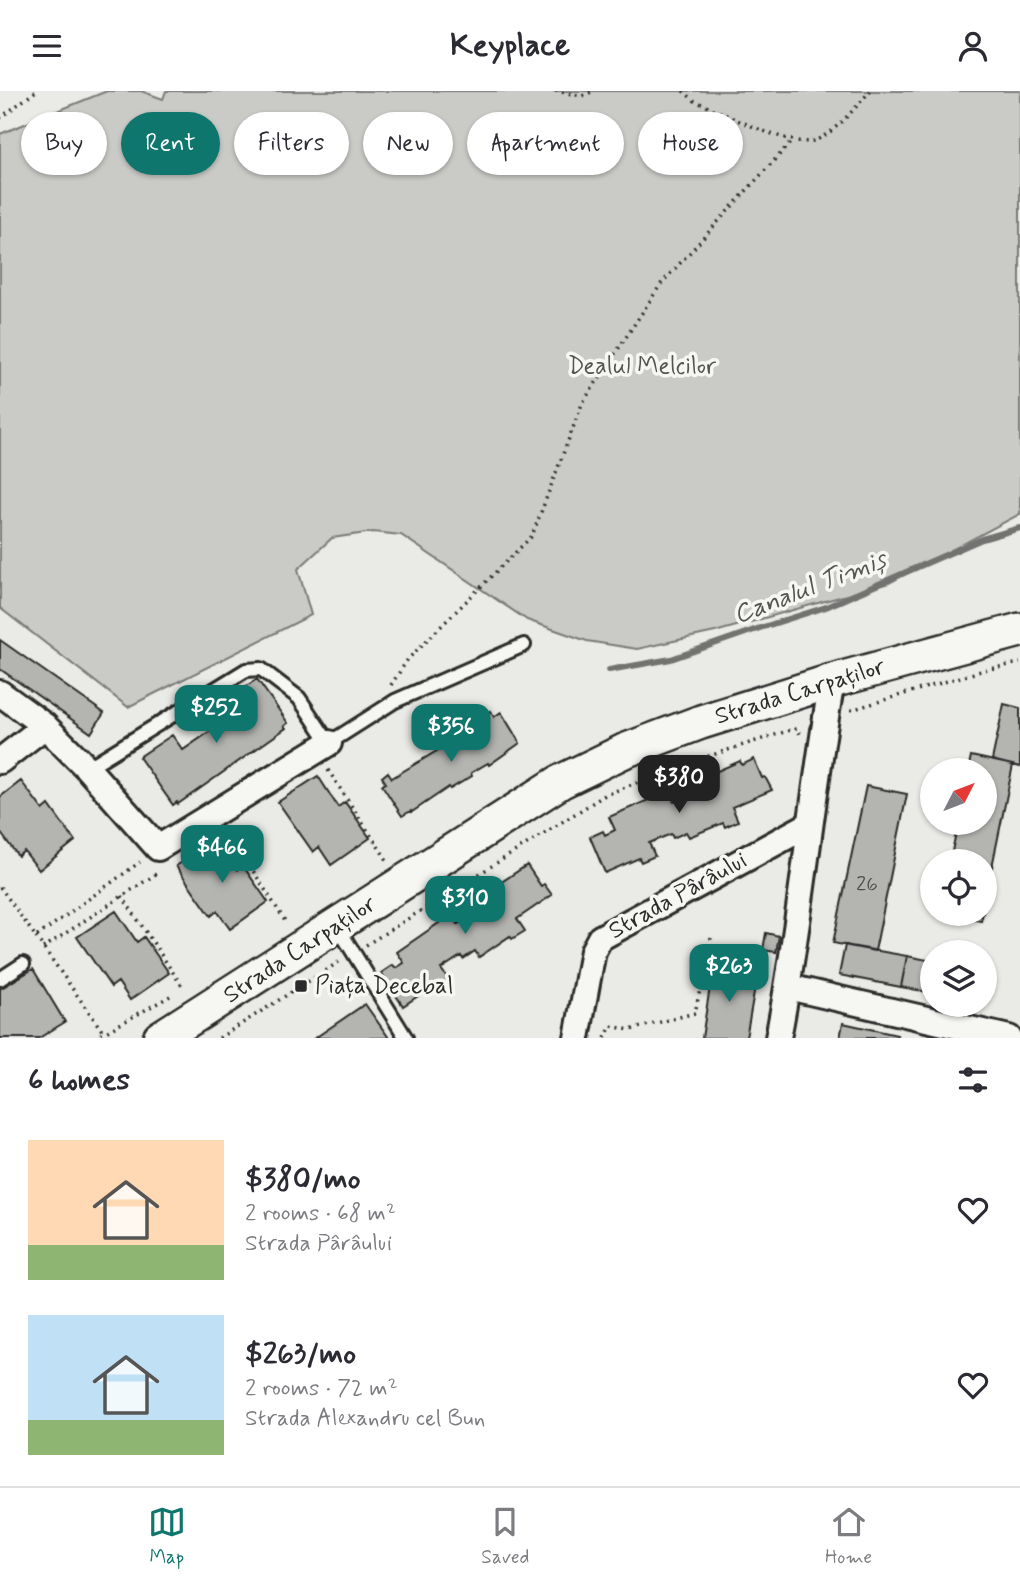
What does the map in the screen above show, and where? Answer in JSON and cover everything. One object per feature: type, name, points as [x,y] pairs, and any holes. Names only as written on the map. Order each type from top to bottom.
[{"type":"main road","name":"Strada Carpaților","points":[[160,1038],[345,940],[560,782],[624,751],[701,722],[832,681],[1020,630]]},
{"type":"street","points":[[778,1038],[788,987],[820,770],[820,748],[832,681]]},
{"type":"street","points":[[0,693],[45,726],[159,848],[326,753]]},
{"type":"street","points":[[0,761],[45,726]]},
{"type":"street","name":"Strada Pârâului","points":[[577,1038],[593,951],[600,938],[810,824]]},
{"type":"street","points":[[788,987],[1009,1038]]},
{"type":"lane","points":[[87,768],[246,670],[261,669],[299,698],[326,753],[371,716],[395,701],[524,645]]},
{"type":"lane","points":[[345,940],[406,1038]]},
{"type":"lane","points":[[0,979],[23,964]]},
{"type":"path","points":[[0,118],[36,91]]},
{"type":"path","points":[[555,91],[583,96],[594,91]]},
{"type":"path","points":[[683,91],[695,101],[792,141],[813,141],[830,131],[870,91]]},
{"type":"path","points":[[371,716],[408,659],[532,536],[582,404],[660,284],[792,141]]},
{"type":"path","points":[[843,712],[985,670],[1020,663]]},
{"type":"path","points":[[219,1038],[345,940],[605,795],[690,762],[797,728],[805,744],[820,748]]},
{"type":"path","points":[[326,753],[390,865]]},
{"type":"path","points":[[227,829],[290,929]]},
{"type":"path","points":[[36,937],[159,848]]},
{"type":"path","points":[[0,887],[103,1033]]},
{"type":"path","points":[[122,896],[184,989]]},
{"type":"path","points":[[605,1038],[611,1026],[630,1030],[695,1013],[711,938]]},
{"type":"green space","name":"Dealul Melcilor","points":[[107,91],[141,91],[163,99],[166,91],[1020,91],[1020,514],[889,583],[715,632],[637,649],[587,641],[527,620],[401,535],[373,532],[332,538],[298,569],[311,615],[128,707],[0,608],[0,134],[21,126],[21,175],[107,175],[107,112],[55,112]]},
{"type":"building","points":[[0,640],[104,713],[91,733],[0,669]]},
{"type":"building","points":[[257,679],[288,723],[284,726],[286,728],[173,805],[139,757],[172,735],[183,750],[235,714],[226,700]]},
{"type":"building","points":[[1004,704],[1020,708],[1020,767],[992,758]]},
{"type":"building","points":[[491,711],[494,717],[501,712],[520,743],[489,765],[488,763],[471,773],[472,776],[402,816],[382,785],[386,783],[382,777],[388,772],[392,778],[488,720],[484,715]]},
{"type":"building","points":[[754,759],[762,778],[765,777],[772,790],[732,807],[738,821],[725,827],[723,823],[689,837],[686,832],[673,838],[671,834],[649,843],[655,856],[641,862],[639,858],[605,873],[590,837],[603,831],[605,835],[615,830],[609,817],[669,791],[674,802],[697,791],[692,782],[740,761],[742,765]]},
{"type":"building","points":[[998,762],[1013,765],[996,849],[953,849],[955,835],[998,835]]},
{"type":"building","points":[[318,776],[338,807],[345,802],[370,838],[331,865],[319,847],[313,852],[278,802]]},
{"type":"building","points":[[21,781],[43,810],[49,805],[75,841],[39,870],[24,851],[18,856],[0,832],[0,797]]},
{"type":"building","points":[[866,786],[907,794],[875,951],[833,943]]},
{"type":"building","points":[[216,840],[237,870],[243,866],[268,902],[230,929],[217,911],[211,916],[176,866]]},
{"type":"building","points":[[527,865],[541,886],[544,884],[552,895],[517,919],[525,931],[512,939],[510,936],[479,957],[475,951],[463,959],[461,956],[441,969],[450,981],[436,990],[433,986],[403,1006],[381,973],[393,965],[396,968],[404,963],[397,952],[452,914],[458,924],[478,910],[473,901]]},
{"type":"building","points":[[116,911],[137,942],[144,937],[169,973],[130,1000],[118,982],[111,987],[77,937]]},
{"type":"building","points":[[766,933],[779,936],[776,952],[763,950]]},
{"type":"building","points":[[845,945],[907,956],[901,987],[839,975]]},
{"type":"building","points":[[907,956],[920,958],[920,991],[901,987]]},
{"type":"building","points":[[713,967],[757,975],[746,1038],[702,1038]]},
{"type":"building","points":[[33,969],[65,1022],[39,1038],[0,1038],[0,989]]},
{"type":"building","points":[[365,1004],[389,1038],[315,1038]]},
{"type":"building","points":[[843,1023],[897,1035],[896,1038],[840,1038]]},
{"type":"waterway","name":"Canalul Timiș","points":[[609,670],[671,659],[826,607],[982,539],[1020,528]]},
{"type":"place","name":"Piața Decebal","points":[[301,986]]}]
